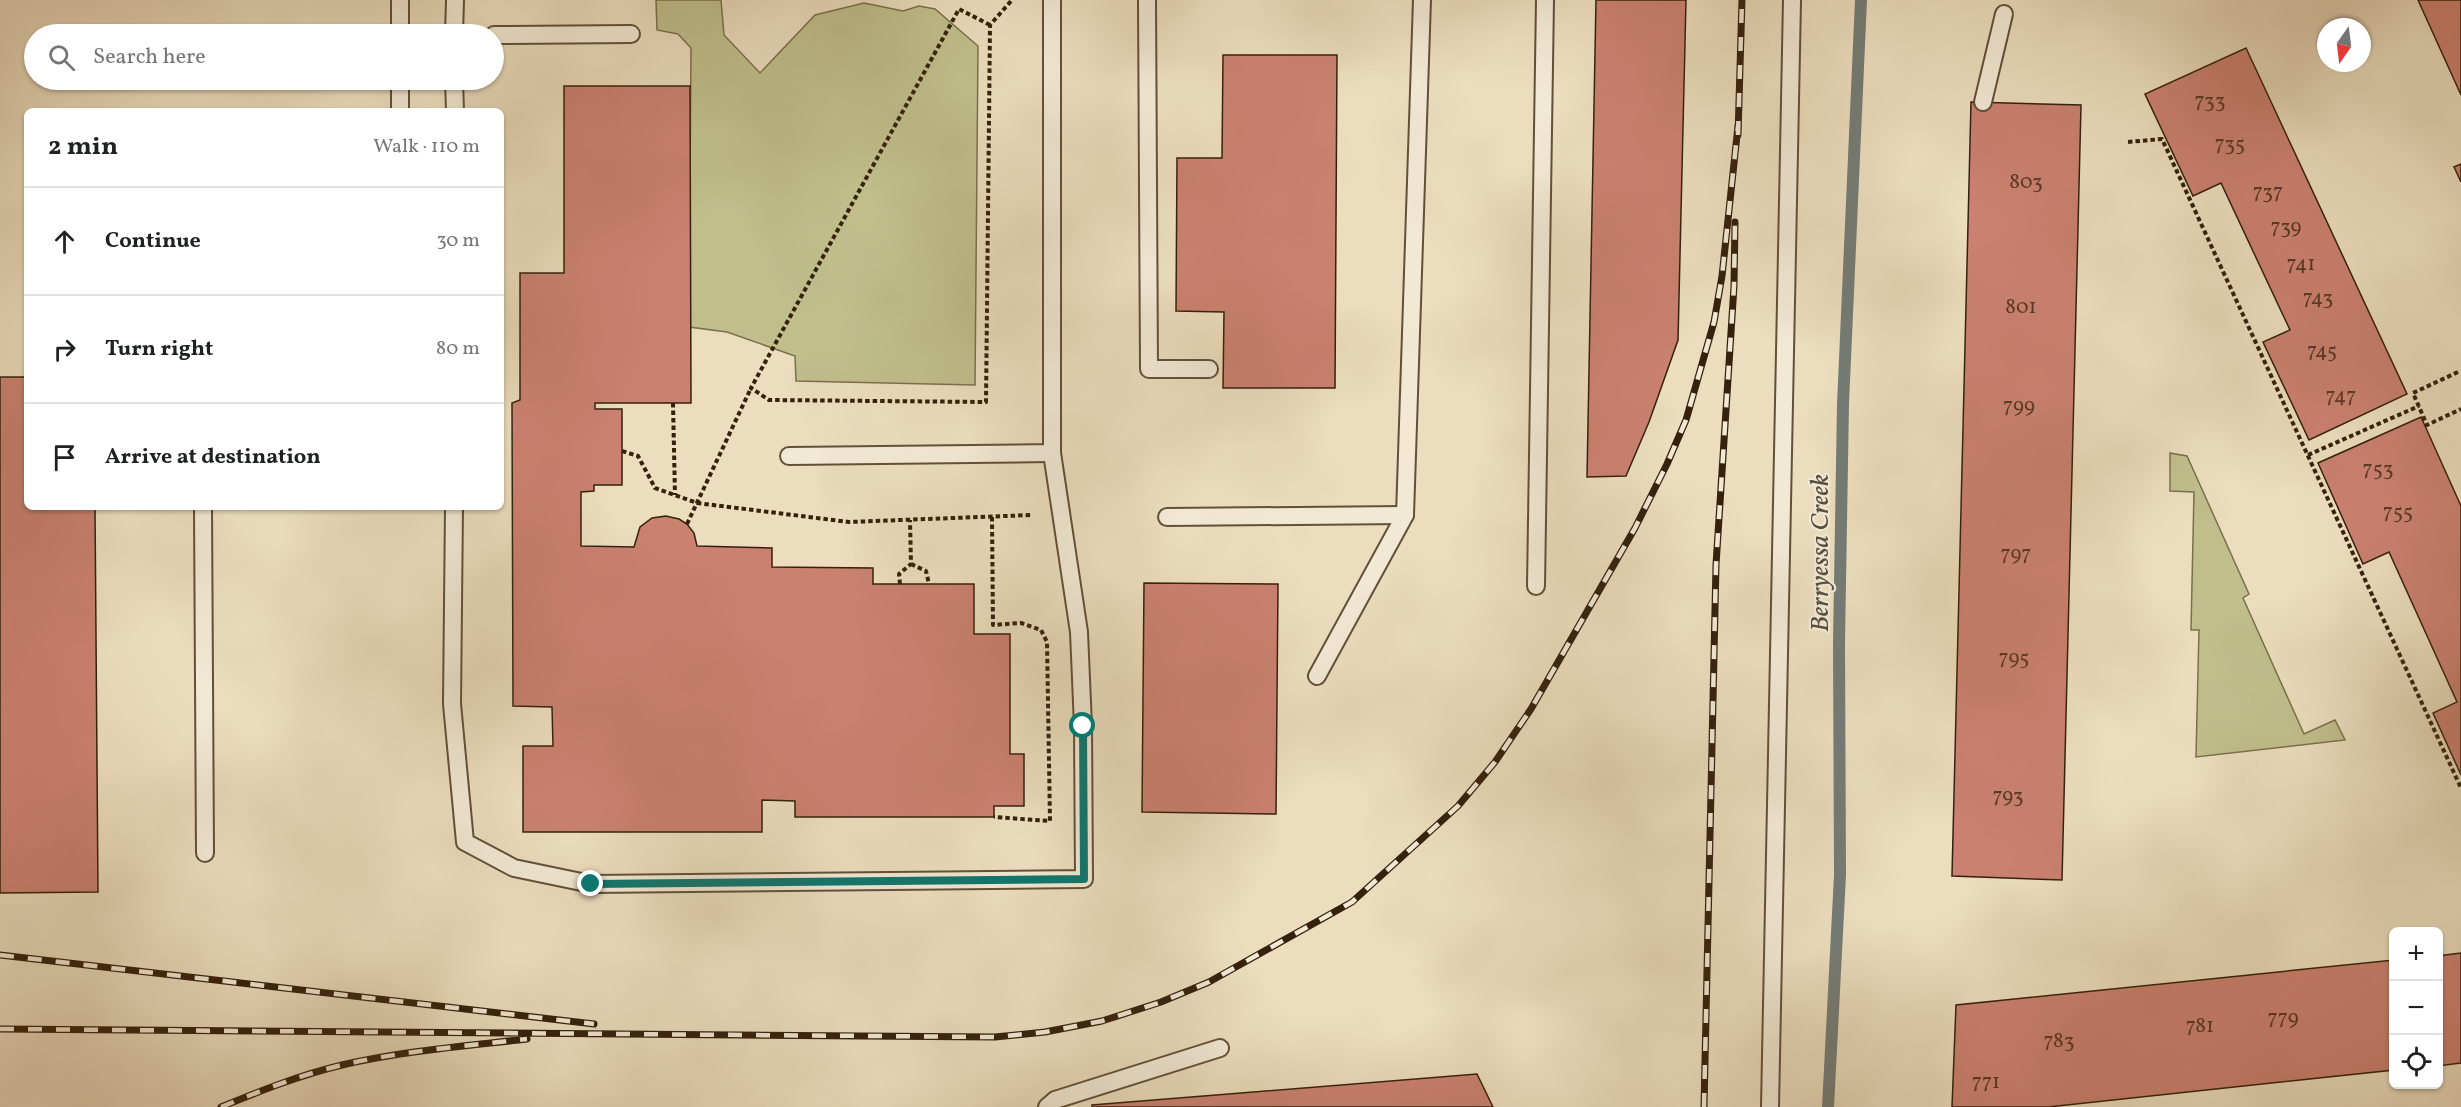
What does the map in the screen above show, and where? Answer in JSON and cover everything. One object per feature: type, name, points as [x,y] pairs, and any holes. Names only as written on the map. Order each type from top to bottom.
[{"type":"lane","points":[[400,0],[400,24]]},
{"type":"lane","points":[[454,0],[454,24]]},
{"type":"lane","points":[[454,510],[452,704],[465,842],[514,868],[591,884],[1084,879],[1083,726],[1079,632],[1052,453],[1052,0]]},
{"type":"lane","points":[[1146,0],[1149,369],[1209,369]]},
{"type":"lane","points":[[1317,676],[1405,515],[1422,0]]},
{"type":"lane","points":[[1536,586],[1545,0]]},
{"type":"lane","points":[[1770,1107],[1792,0]]},
{"type":"lane","points":[[1983,102],[2004,14]]},
{"type":"lane","points":[[504,36],[631,34]]},
{"type":"lane","points":[[399,90],[399,108]]},
{"type":"lane","points":[[454,90],[455,108]]},
{"type":"lane","points":[[789,456],[1052,453]]},
{"type":"lane","points":[[203,510],[205,853]]},
{"type":"lane","points":[[1167,517],[1405,515]]},
{"type":"lane","points":[[1047,1107],[1055,1100],[1220,1048]]},
{"type":"path","points":[[751,388],[769,400],[986,402],[990,25],[1012,0]]},
{"type":"path","points":[[687,524],[751,388],[959,9],[990,25]]},
{"type":"path","points":[[2128,142],[2162,139],[2461,788]]},
{"type":"path","points":[[2458,372],[2413,393],[2427,425],[2461,409]]},
{"type":"path","points":[[673,403],[675,495]]},
{"type":"path","points":[[2308,455],[2419,406]]},
{"type":"path","points":[[622,451],[638,456],[655,488],[697,503],[849,522],[1061,514]]},
{"type":"path","points":[[992,517],[993,626],[1021,623],[1041,630],[1047,642],[1050,821],[994,818]]},
{"type":"path","points":[[910,520],[911,564]]},
{"type":"path","points":[[911,564],[926,572],[929,584]]},
{"type":"path","points":[[900,584],[899,574],[911,564]]},
{"type":"shaded area","points":[[656,0],[721,0],[724,35],[760,73],[815,15],[864,3],[903,11],[919,6],[935,9],[978,46],[975,385],[796,381],[795,356],[727,332],[689,327],[691,48],[678,34],[657,30]]},
{"type":"shaded area","points":[[2170,453],[2187,456],[2249,594],[2243,598],[2304,734],[2335,720],[2345,740],[2196,757],[2199,630],[2191,630],[2194,492],[2170,491]]},
{"type":"building","points":[[1596,0],[1686,0],[1678,340],[1649,422],[1626,476],[1587,477]]},
{"type":"building","points":[[2418,0],[2461,0],[2461,95]]},
{"type":"building","points":[[2246,48],[2407,394],[2309,440],[2263,342],[2290,330],[2221,183],[2193,196],[2145,94]]},
{"type":"building","points":[[1223,55],[1337,55],[1335,388],[1223,388],[1224,312],[1176,311],[1177,158],[1222,158]]},
{"type":"building","points":[[564,86],[690,86],[691,403],[595,403],[595,409],[622,409],[622,485],[594,485],[594,491],[581,492],[581,546],[634,547],[640,527],[652,518],[666,516],[679,519],[687,524],[694,533],[697,546],[772,548],[772,567],[873,568],[873,584],[974,584],[974,634],[1010,634],[1010,754],[1024,754],[1024,806],[994,806],[994,817],[795,817],[795,801],[762,800],[762,832],[523,832],[523,746],[553,746],[552,707],[513,706],[512,403],[520,400],[520,273],[564,273]]},
{"type":"building","points":[[1971,102],[2081,105],[2062,880],[1952,876]]},
{"type":"building","points":[[2461,164],[2461,182],[2454,167]]},
{"type":"building","points":[[0,377],[24,377],[24,510],[95,510],[98,892],[0,893]]},
{"type":"building","points":[[2421,417],[2461,506],[2461,775],[2433,713],[2457,702],[2389,552],[2363,564],[2318,463]]},
{"type":"building","points":[[1144,583],[1278,584],[1276,814],[1142,812]]},
{"type":"building","points":[[2461,953],[2461,1063],[2443,1065],[2443,981],[2443,955]]},
{"type":"building","points":[[2389,961],[2389,1071],[2048,1107],[1952,1107],[1956,1005]]},
{"type":"building","points":[[1477,1074],[1493,1107],[1092,1107],[1092,1105]]},
{"type":"waterway","name":"Berryessa Creek","points":[[1828,1107],[1840,875],[1839,643],[1843,404],[1861,0]]},
{"type":"railway","points":[[1738,135],[1742,0]]},
{"type":"railway","points":[[0,1029],[995,1037],[1045,1032],[1102,1021],[1161,1002],[1209,982],[1352,902],[1458,806],[1495,762],[1531,709],[1635,528],[1686,420],[1714,322],[1722,276],[1738,126]]},
{"type":"railway","points":[[1704,1107],[1716,565],[1734,286],[1735,222]]},
{"type":"railway","points":[[0,955],[594,1024]]},
{"type":"railway","points":[[221,1107],[296,1078],[342,1065],[411,1052],[527,1039]]},
{"type":"route","points":[[591,884],[1084,879],[1083,726]]}]
